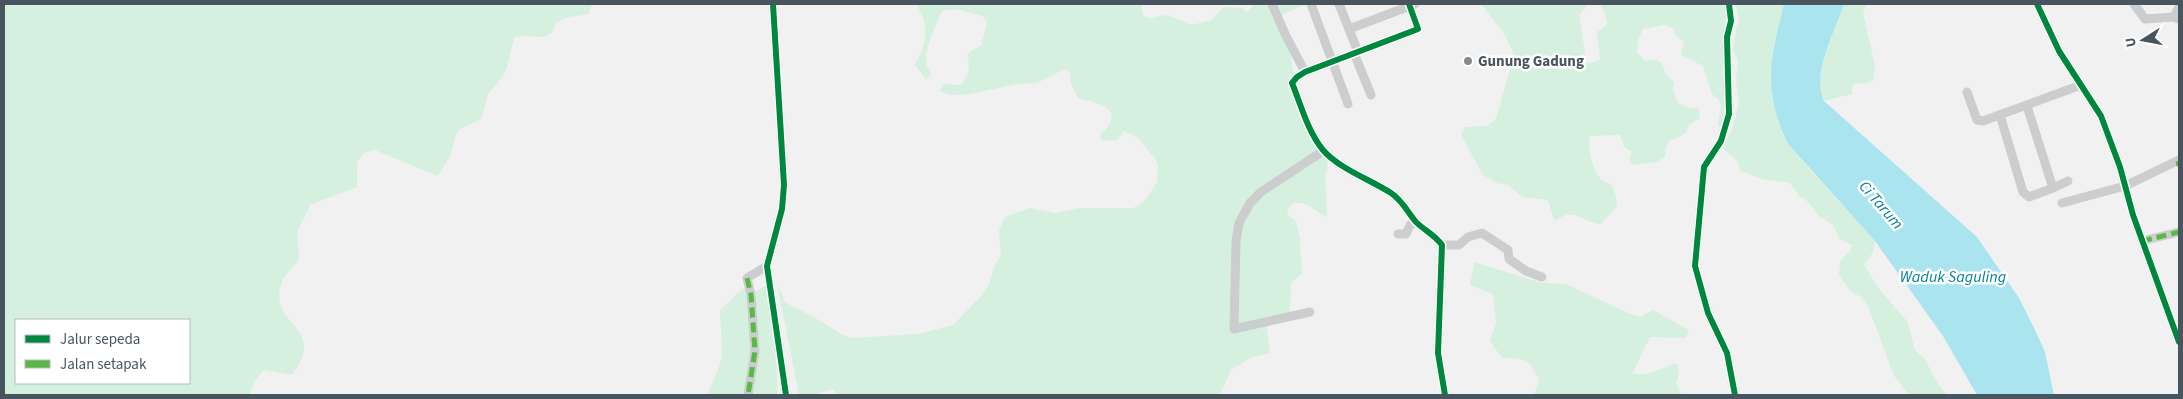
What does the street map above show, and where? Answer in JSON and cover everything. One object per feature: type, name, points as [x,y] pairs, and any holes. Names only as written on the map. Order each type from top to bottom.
[{"type":"street","points":[[773,4],[784,185],[782,209],[767,266],[786,395]]},
{"type":"street","points":[[1272,4],[1305,72]]},
{"type":"street","points":[[1311,4],[1348,104]]},
{"type":"street","points":[[1340,4],[1371,95]]},
{"type":"street","points":[[1349,29],[1411,4],[1418,29],[1305,72],[1292,83],[1313,132],[1323,150],[1341,164],[1393,194],[1408,209],[1417,222],[1432,233],[1442,245],[1438,353],[1445,395]]},
{"type":"street","points":[[1729,4],[1731,21],[1727,36],[1729,114],[1721,141],[1704,167],[1695,266],[1708,313],[1727,353],[1735,395]]},
{"type":"street","points":[[2037,4],[2059,51],[2099,112],[2142,241],[2179,342]]},
{"type":"street","points":[[2134,4],[2145,19],[2177,18],[2179,7]]},
{"type":"street","points":[[1967,92],[1977,120],[1984,121],[2081,85]]},
{"type":"street","points":[[2027,106],[2053,188]]},
{"type":"street","points":[[2000,115],[2023,192],[2029,197],[2068,181]]},
{"type":"street","points":[[1310,312],[1234,329],[1236,240],[1239,222],[1250,203],[1261,192],[1323,150]]},
{"type":"street","points":[[2062,203],[2125,186],[2179,162]]},
{"type":"street","points":[[1398,234],[1406,234],[1410,225],[1417,222]]},
{"type":"street","points":[[2142,241],[2179,232]]},
{"type":"street","points":[[1442,245],[1459,245],[1468,237],[1482,233],[1508,250],[1509,259],[1526,271],[1542,277]]},
{"type":"street","points":[[748,395],[755,344],[751,295],[747,278],[767,266]]},
{"type":"green space","points":[[4,4],[592,4],[589,14],[569,17],[557,22],[552,32],[547,36],[518,36],[514,38],[507,68],[488,94],[482,117],[457,132],[450,156],[438,176],[375,150],[363,153],[357,163],[357,187],[310,205],[297,232],[299,259],[285,276],[280,288],[280,301],[284,311],[302,337],[304,347],[301,359],[292,375],[264,370],[255,380],[249,395],[4,395]]},
{"type":"green space","points":[[916,4],[1141,4],[1142,11],[1147,17],[1168,15],[1191,25],[1211,20],[1224,7],[1243,8],[1247,12],[1255,4],[1306,4],[1283,14],[1277,21],[1290,53],[1294,75],[1289,76],[1289,85],[1327,158],[1328,169],[1325,174],[1327,217],[1301,203],[1291,205],[1287,210],[1289,216],[1296,221],[1300,239],[1302,274],[1291,282],[1290,313],[1266,319],[1270,353],[1250,358],[1231,370],[1220,395],[836,395],[834,389],[813,395],[799,395],[777,284],[785,302],[841,334],[852,338],[918,334],[953,325],[989,285],[994,267],[1001,255],[999,231],[1003,220],[1007,216],[1030,208],[1055,213],[1080,208],[1133,208],[1144,202],[1157,182],[1158,165],[1156,160],[1138,138],[1124,131],[1117,140],[1102,141],[1100,136],[1111,120],[1109,111],[1100,104],[1078,98],[1071,84],[1070,73],[1065,69],[1037,83],[1017,84],[970,94],[950,95],[940,91],[943,84],[960,85],[965,78],[969,67],[967,56],[970,51],[981,46],[987,24],[983,16],[956,9],[942,11],[927,51],[926,63],[931,74],[926,80],[915,65],[922,49],[925,34],[923,20]]},
{"type":"green space","points":[[1481,4],[1589,4],[1579,15],[1585,53],[1582,64],[1595,62],[1600,59],[1597,32],[1607,25],[1601,4],[1725,4],[1726,15],[1723,45],[1725,122],[1719,127],[1721,106],[1719,100],[1712,94],[1703,66],[1681,55],[1684,42],[1677,37],[1673,28],[1664,25],[1643,29],[1638,40],[1637,52],[1645,61],[1654,59],[1662,63],[1666,74],[1674,83],[1673,89],[1678,103],[1689,108],[1699,109],[1700,118],[1689,125],[1686,133],[1669,142],[1665,157],[1657,162],[1632,165],[1629,160],[1632,152],[1624,147],[1620,135],[1590,136],[1589,146],[1592,163],[1601,179],[1610,184],[1613,189],[1617,206],[1601,224],[1573,215],[1563,216],[1554,220],[1548,200],[1522,197],[1508,185],[1496,183],[1483,175],[1461,135],[1465,127],[1487,126],[1496,119],[1510,69],[1509,60],[1514,54],[1503,32]]},
{"type":"green space","points":[[1736,4],[1784,4],[1771,75],[1782,133],[1789,145],[1805,164],[1875,241],[1873,252],[1864,265],[1879,289],[1907,321],[1915,350],[1925,359],[1936,381],[1947,395],[1909,395],[1894,376],[1868,306],[1861,297],[1850,291],[1839,275],[1840,261],[1849,252],[1852,245],[1840,239],[1833,225],[1820,217],[1806,200],[1799,196],[1790,183],[1762,179],[1741,171],[1737,161],[1723,149],[1733,126],[1739,104],[1736,80],[1738,60],[1733,51],[1739,20]]},
{"type":"green space","points":[[1844,4],[1866,4],[1863,13],[1875,66],[1873,80],[1869,83],[1853,84],[1852,94],[1824,101],[1820,78],[1822,65]]},
{"type":"green space","points":[[1474,262],[1542,283],[1566,284],[1628,313],[1641,317],[1653,310],[1689,330],[1686,338],[1650,337],[1632,374],[1648,374],[1676,363],[1679,373],[1676,383],[1682,395],[1534,395],[1539,380],[1529,363],[1522,359],[1502,358],[1490,341],[1496,323],[1493,294],[1470,285]]},
{"type":"green space","points":[[766,285],[774,334],[778,395],[707,395],[722,356],[720,310],[742,289],[757,291]]},
{"type":"water","name":"Waduk Saguling","points":[[1784,4],[1844,4],[1822,65],[1820,78],[1824,101],[1977,237],[2019,298],[2033,326],[2045,352],[2054,395],[1977,395],[1943,336],[1875,241],[1789,145],[1778,120],[1771,82],[1776,38]]},
{"type":"marked path","points":[[2178,161],[2179,166]]},
{"type":"marked path","points":[[2142,241],[2179,232]]},
{"type":"marked path","points":[[747,278],[751,295],[755,351],[748,395]]},
{"type":"cycle path","points":[[773,4],[784,185],[782,209],[767,266],[786,395]]},
{"type":"cycle path","points":[[1409,4],[1418,29],[1305,72],[1292,83],[1309,127],[1323,150],[1346,168],[1395,196],[1416,222],[1442,245],[1438,353],[1445,395]]},
{"type":"cycle path","points":[[1729,4],[1731,21],[1727,37],[1729,114],[1721,141],[1704,167],[1695,266],[1708,313],[1727,353],[1735,395]]},
{"type":"cycle path","points":[[2037,4],[2059,51],[2101,116],[2120,167],[2133,215],[2179,342]]},
{"type":"place","name":"Gunung Gadung","points":[[1468,61]]},
{"type":"water label","name":"Ci Tarum","points":[[1881,205]]}]
